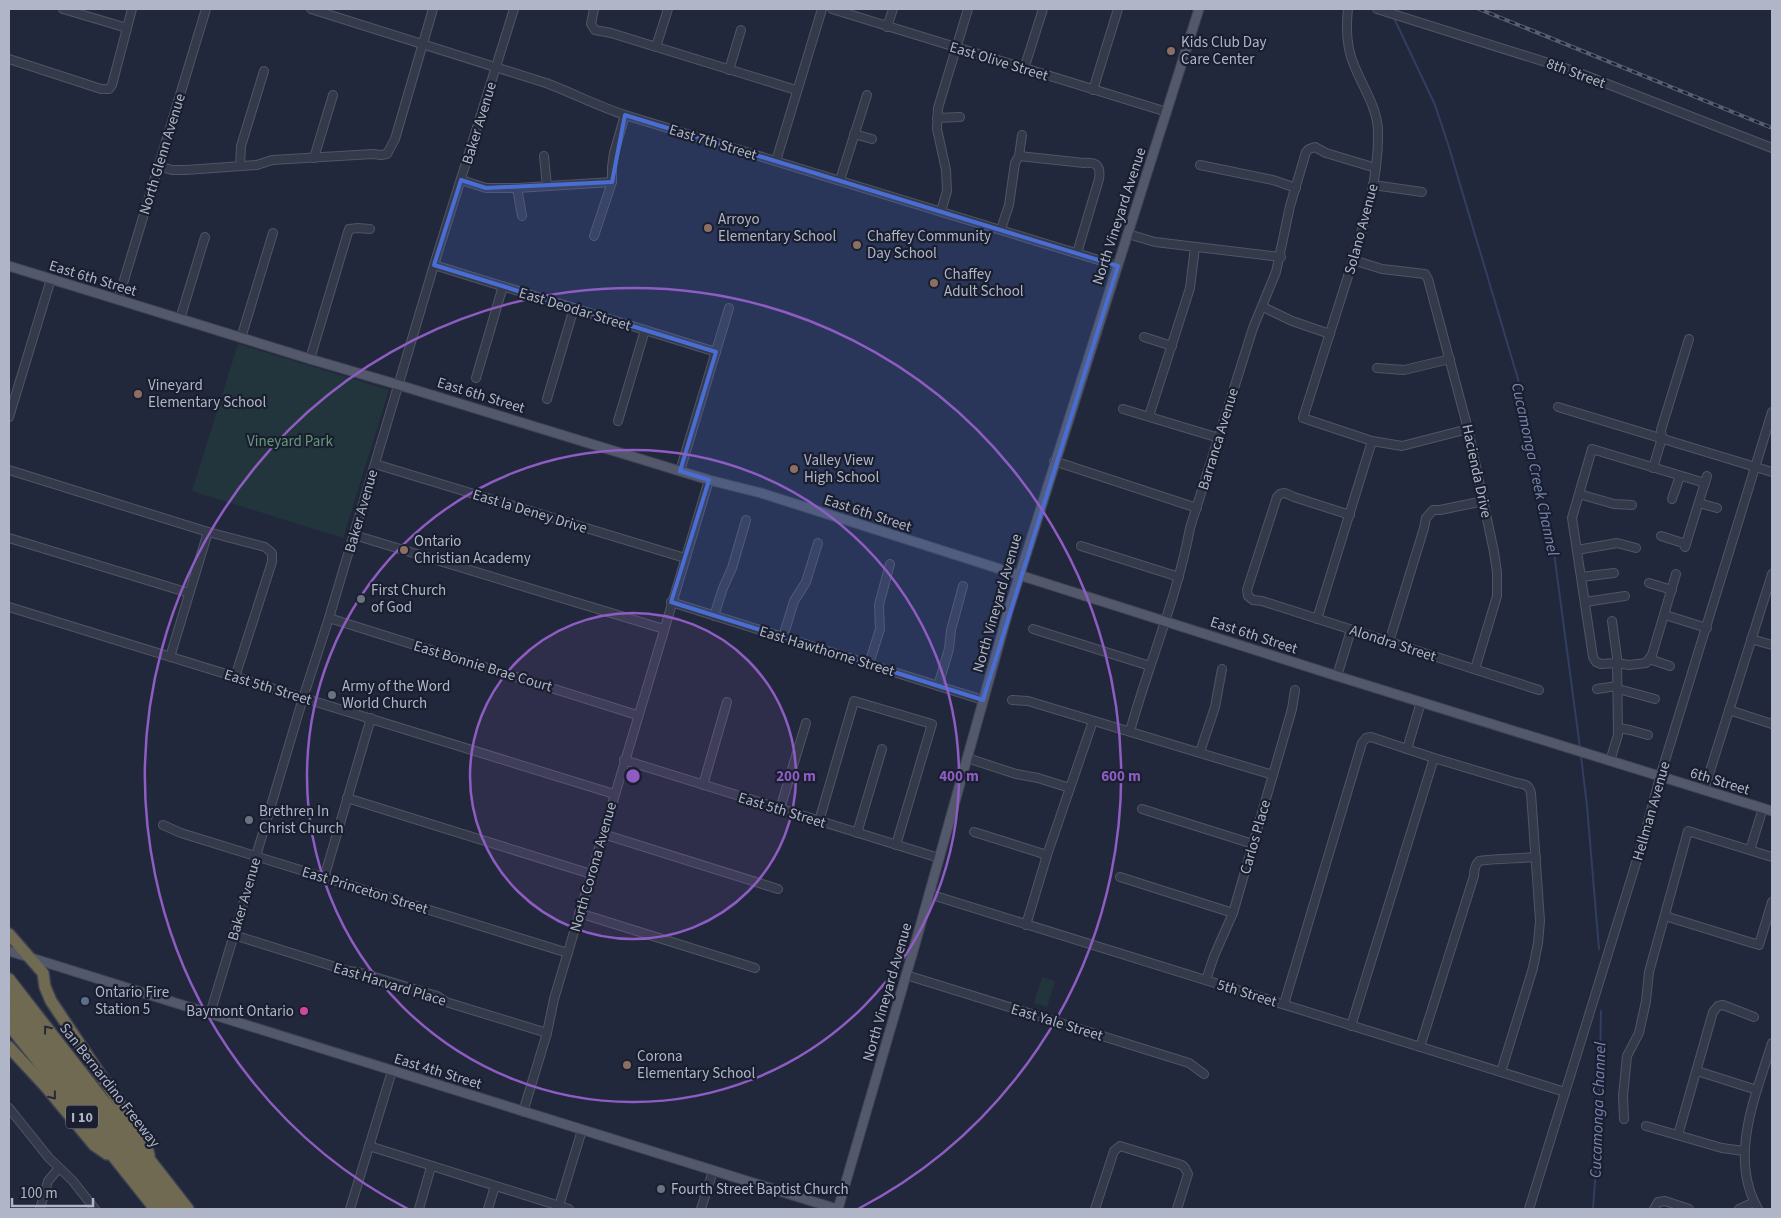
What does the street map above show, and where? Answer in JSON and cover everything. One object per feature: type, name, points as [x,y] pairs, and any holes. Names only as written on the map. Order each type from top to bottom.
[{"type":"highway","points":[[9,934],[43,973],[45,987],[51,1001],[145,1142],[152,1164]]},
{"type":"highway","name":"San Bernardino Freeway","points":[[9,980],[188,1209]]},
{"type":"highway","points":[[9,994],[177,1209]]},
{"type":"highway","points":[[9,1010],[166,1209]]},
{"type":"highway","name":"I 10","points":[[9,1025],[155,1209]]},
{"type":"highway","points":[[9,1047],[46,1087],[94,1145],[114,1158]]},
{"type":"main road","name":"North Vineyard Avenue","points":[[838,1209],[1019,576],[1199,9]]},
{"type":"main road","name":"East 6th Street","points":[[9,266],[709,480],[761,493],[1660,777]]},
{"type":"main road","name":"6th Street","points":[[1660,777],[1768,810]]},
{"type":"main road","name":"East 4th Street","points":[[9,951],[838,1209]]},
{"type":"street","points":[[63,9],[127,28]]},
{"type":"street","points":[[9,59],[101,89],[109,89],[112,85],[132,9]]},
{"type":"street","name":"North Glenn Avenue","points":[[118,300],[206,9]]},
{"type":"street","name":"East 7th Street","points":[[311,9],[546,82],[601,107],[625,115],[1118,266]]},
{"type":"street","points":[[159,166],[172,170],[257,165],[272,160],[387,154],[395,140],[433,9]]},
{"type":"street","name":"Baker Avenue","points":[[210,1014],[256,866],[256,856],[302,698],[329,618],[434,265],[514,9]]},
{"type":"street","points":[[594,9],[591,24],[595,30],[611,33],[796,90]]},
{"type":"street","points":[[656,47],[668,9]]},
{"type":"street","points":[[776,161],[822,9]]},
{"type":"street","name":"East Olive Street","points":[[832,9],[1166,112]]},
{"type":"street","points":[[887,27],[893,9]]},
{"type":"street","points":[[941,211],[947,191],[946,170],[936,129],[937,118],[968,9]]},
{"type":"street","points":[[1024,69],[1043,9]]},
{"type":"street","points":[[1093,90],[1118,9]]},
{"type":"street","name":"Solano Avenue","points":[[1348,9],[1346,27],[1349,48],[1353,63],[1372,105],[1378,130],[1376,168],[1364,225],[1303,418],[1372,441]]},
{"type":"street","name":"8th Street","points":[[1380,10],[1574,71],[1772,148]]},
{"type":"street","points":[[729,70],[741,30]]},
{"type":"street","points":[[240,166],[241,146],[264,72]]},
{"type":"street","points":[[314,158],[333,95]]},
{"type":"street","points":[[840,180],[867,95]]},
{"type":"street","points":[[594,236],[612,182],[612,167],[625,115]]},
{"type":"street","points":[[937,118],[960,117]]},
{"type":"street","points":[[854,134],[872,139]]},
{"type":"street","points":[[1001,229],[1009,205],[1015,163],[1019,156],[1022,136]]},
{"type":"street","name":"Barranca Avenue","points":[[1130,732],[1179,577],[1197,508],[1253,328],[1263,307],[1281,256],[1290,206],[1309,149],[1315,147],[1326,153],[1376,168]]},
{"type":"street","points":[[544,156],[547,186]]},
{"type":"street","points":[[1019,156],[1084,163],[1092,162],[1098,166],[1100,170],[1099,178],[1077,253]]},
{"type":"street","points":[[1200,165],[1273,180],[1296,188]]},
{"type":"street","points":[[461,180],[486,188],[518,188],[612,182]]},
{"type":"street","points":[[1373,185],[1422,192]]},
{"type":"street","points":[[518,188],[522,216]]},
{"type":"street","points":[[310,359],[349,229],[370,230]]},
{"type":"street","points":[[241,338],[273,233]]},
{"type":"street","points":[[1128,234],[1155,242],[1281,256]]},
{"type":"street","points":[[180,319],[205,236]]},
{"type":"street","points":[[1149,416],[1190,288],[1195,247]]},
{"type":"street","name":"Hacienda Drive","points":[[1353,260],[1382,269],[1425,274],[1428,279],[1468,429],[1497,572],[1497,596],[1475,669]]},
{"type":"street","name":"East Deodar Street","points":[[434,265],[716,352]]},
{"type":"street","points":[[9,417],[11,400],[51,279]]},
{"type":"street","points":[[476,378],[503,286]]},
{"type":"street","points":[[1263,307],[1292,321],[1330,334]]},
{"type":"street","points":[[547,399],[574,308]]},
{"type":"street","points":[[680,471],[729,308]]},
{"type":"street","points":[[618,420],[645,330]]},
{"type":"street","points":[[1144,337],[1172,346]]},
{"type":"street","points":[[1652,468],[1662,438],[1661,430],[1689,339]]},
{"type":"street","points":[[1377,368],[1404,370],[1450,359]]},
{"type":"street","points":[[1558,407],[1772,472]]},
{"type":"street","points":[[1123,409],[1219,438]]},
{"type":"street","name":"Hellman Avenue","points":[[1529,1209],[1644,837],[1660,777],[1772,412]]},
{"type":"street","points":[[1318,619],[1372,441],[1402,446],[1468,429]]},
{"type":"street","points":[[1661,536],[1685,546],[1706,479],[1680,476],[1592,449],[1572,518],[1593,658],[1596,662],[1601,664],[1639,665],[1646,663],[1665,615],[1676,574]]},
{"type":"street","points":[[1054,461],[1197,508]]},
{"type":"street","name":"East la Deney Drive","points":[[375,464],[685,558]]},
{"type":"street","points":[[9,470],[208,532],[265,547],[272,553],[272,562],[235,677]]},
{"type":"street","points":[[1672,500],[1680,476]]},
{"type":"street","name":"North Corona Avenue","points":[[523,1112],[637,715],[709,480]]},
{"type":"street","name":"Alondra Street","points":[[1350,515],[1285,493],[1280,494],[1277,497],[1247,590],[1248,596],[1253,600],[1539,690]]},
{"type":"street","points":[[1579,494],[1614,504],[1632,505]]},
{"type":"street","points":[[1389,642],[1426,518],[1433,510],[1484,501]]},
{"type":"street","points":[[1699,503],[1717,508]]},
{"type":"street","points":[[714,616],[722,588],[732,568],[746,520]]},
{"type":"street","points":[[170,657],[208,532]]},
{"type":"street","points":[[354,535],[664,629]]},
{"type":"street","points":[[9,538],[189,594]]},
{"type":"street","points":[[783,637],[794,601],[806,582],[818,543]]},
{"type":"street","points":[[1577,550],[1617,544],[1636,548]]},
{"type":"street","points":[[1081,546],[1179,577]]},
{"type":"street","points":[[869,664],[880,629],[879,605],[890,564]]},
{"type":"street","points":[[1581,577],[1614,573]]},
{"type":"street","points":[[1704,790],[1772,574]]},
{"type":"street","points":[[1649,583],[1672,590]]},
{"type":"street","points":[[938,686],[949,650],[951,630],[963,586]]},
{"type":"street","points":[[1584,602],[1625,596]]},
{"type":"street","name":"East Hawthorne Street","points":[[671,602],[984,700]]},
{"type":"street","name":"East 5th Street","points":[[9,607],[614,794]]},
{"type":"street","points":[[1665,615],[1707,628]]},
{"type":"street","name":"East Bonnie Brae Court","points":[[329,618],[637,715]]},
{"type":"street","points":[[1610,761],[1618,736],[1617,663],[1612,621]]},
{"type":"street","points":[[1033,629],[1150,666]]},
{"type":"street","points":[[1337,676],[1351,630]]},
{"type":"street","points":[[1751,639],[1772,645]]},
{"type":"street","points":[[1649,659],[1670,666]]},
{"type":"street","points":[[1200,752],[1215,707],[1222,669]]},
{"type":"street","points":[[1596,689],[1617,688],[1655,699]]},
{"type":"street","name":"Carlos Place","points":[[1206,980],[1214,956],[1233,913],[1292,709],[1295,690]]},
{"type":"street","points":[[1012,700],[1028,701],[1273,775]]},
{"type":"street","points":[[819,821],[854,701],[932,724],[896,845]]},
{"type":"street","points":[[703,785],[727,702]]},
{"type":"street","points":[[1407,749],[1421,702]]},
{"type":"street","points":[[1729,710],[1772,724]]},
{"type":"street","points":[[324,878],[371,718]]},
{"type":"street","points":[[1026,925],[1047,855],[1076,775],[1093,720]]},
{"type":"street","points":[[780,809],[806,723]]},
{"type":"street","points":[[1618,728],[1648,735]]},
{"type":"street","points":[[1284,1004],[1362,743],[1366,738],[1371,736],[1434,758],[1518,784],[1525,784],[1530,788],[1531,793],[1540,921],[1533,968],[1501,1072]]},
{"type":"street","points":[[857,833],[882,749]]},
{"type":"street","points":[[966,758],[1016,774],[1038,778],[1070,788]]},
{"type":"street","points":[[1351,1026],[1434,758]]},
{"type":"street","name":"East 5th Street","points":[[624,760],[939,858]]},
{"type":"street","points":[[347,798],[591,874]]},
{"type":"street","points":[[1142,809],[1253,844]]},
{"type":"street","points":[[1750,850],[1768,810]]},
{"type":"street","name":"East Princeton Street","points":[[163,824],[181,833],[568,953]]},
{"type":"street","points":[[1624,1119],[1623,1096],[1627,1056],[1639,1033],[1646,1002],[1648,972],[1688,831],[1772,858]]},
{"type":"street","points":[[974,832],[1047,855]]},
{"type":"street","points":[[603,834],[778,889]]},
{"type":"street","points":[[1420,1047],[1478,862],[1485,859],[1536,857]]},
{"type":"street","points":[[1120,877],[1233,913]]},
{"type":"street","name":"5th Street","points":[[929,894],[1565,1092]]},
{"type":"street","points":[[1665,916],[1759,945],[1772,902]]},
{"type":"street","points":[[579,913],[755,968]]},
{"type":"street","name":"East Harvard Place","points":[[234,935],[348,972],[358,972],[437,996],[446,1002],[547,1033]]},
{"type":"street","name":"East Yale Street","points":[[906,975],[1189,1063],[1204,1074]]},
{"type":"street","points":[[1678,1135],[1713,1012],[1718,1006],[1723,1005],[1754,1017]]},
{"type":"street","points":[[1738,1209],[1756,1206],[1747,1176],[1744,1151],[1748,1122],[1772,1043]]},
{"type":"street","points":[[350,1209],[392,1070]]},
{"type":"street","points":[[1697,1071],[1757,1090]]},
{"type":"street","points":[[10,1113],[96,1209]]},
{"type":"street","points":[[1646,1126],[1722,1148],[1744,1151]]},
{"type":"street","points":[[558,1208],[582,1130]]},
{"type":"street","points":[[369,1146],[558,1208],[569,1209]]},
{"type":"street","points":[[1095,1209],[1114,1151],[1120,1146],[1182,1165],[1185,1168],[1188,1174],[1177,1209]]},
{"type":"street","points":[[419,1209],[432,1167]]},
{"type":"street","points":[[40,1209],[48,1181],[59,1168]]},
{"type":"street","points":[[701,1209],[713,1171]]},
{"type":"street","points":[[488,1209],[495,1186]]},
{"type":"street","points":[[1656,1206],[1665,1201],[1689,1209]]},
{"type":"highlighted area","points":[[625,115],[1118,266],[983,700],[671,602],[709,480],[680,471],[716,352],[434,265],[461,180],[486,188],[612,182]]},
{"type":"green space","name":"Vineyard Park","points":[[238,344],[389,390],[343,538],[192,491]]},
{"type":"green space","points":[[1042,977],[1055,981],[1047,1007],[1034,1003]]},
{"type":"waterway","name":"Cucamonga Creek Channel","points":[[1394,18],[1435,105],[1518,379],[1553,545],[1580,748]]},
{"type":"waterway","name":"Cucamonga Creek Channel","points":[[1581,756],[1599,949]]},
{"type":"waterway","name":"Cucamonga Channel","points":[[1593,1209],[1599,1125],[1601,1011]]},
{"type":"railway","points":[[1479,9],[1772,128]]},
{"type":"place","name":"Kids Club Day Care Center","points":[[1171,51]]},
{"type":"place","name":"Arroyo Elementary School","points":[[708,228]]},
{"type":"place","name":"Chaffey Community Day School","points":[[857,245]]},
{"type":"place","name":"Chaffey Adult School","points":[[934,283]]},
{"type":"place","name":"Vineyard Elementary School","points":[[138,394]]},
{"type":"place","name":"Valley View High School","points":[[794,469]]},
{"type":"place","name":"Ontario Christian Academy","points":[[404,550]]},
{"type":"place","name":"First Church of God","points":[[361,599]]},
{"type":"place","name":"Army of the Word World Church","points":[[332,695]]},
{"type":"place","name":"Brethren In Christ Church","points":[[249,820]]},
{"type":"place","name":"Ontario Fire Station 5","points":[[85,1001]]},
{"type":"place","name":"Baymont Ontario","points":[[304,1011]]},
{"type":"place","name":"Corona Elementary School","points":[[627,1065]]},
{"type":"place","name":"Fourth Street Baptist Church","points":[[661,1189]]}]
